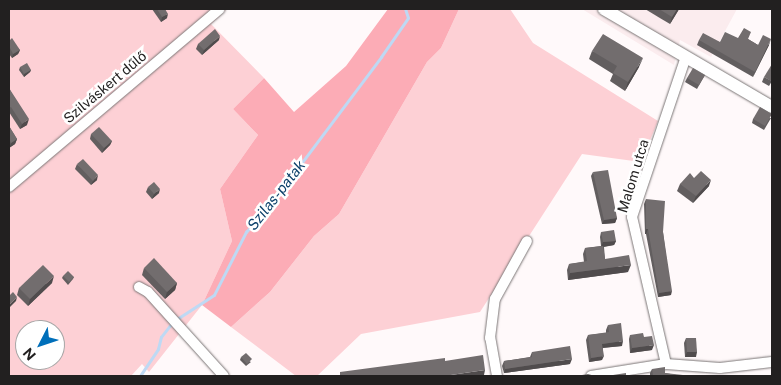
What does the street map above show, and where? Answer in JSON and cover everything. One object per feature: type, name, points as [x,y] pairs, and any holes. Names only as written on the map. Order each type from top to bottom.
[{"type":"main road","points":[[604,9],[772,107]]},
{"type":"street","name":"Szilváskert dűlő","points":[[9,187],[220,9]]},
{"type":"street","name":"Malom utca","points":[[666,364],[632,217],[686,57]]},
{"type":"street","points":[[497,376],[490,338],[495,299],[527,241]]},
{"type":"street","points":[[139,287],[148,292],[224,376]]},
{"type":"street","points":[[591,376],[666,364],[740,372],[772,362]]},
{"type":"shaded area","points":[[9,9],[227,9],[211,24],[264,78],[233,109],[258,135],[220,189],[232,241],[202,305],[149,372],[142,364],[131,376],[9,376]]},
{"type":"shaded area","points":[[388,9],[459,9],[441,48],[427,62],[339,214],[314,236],[270,292],[231,327],[202,305],[232,241],[220,189],[258,135],[233,109],[264,78],[294,112],[346,66]]},
{"type":"shaded area","points":[[459,9],[510,9],[533,43],[658,121],[641,162],[582,154],[480,312],[361,334],[317,376],[296,376],[231,327],[270,292],[314,236],[339,214],[427,62],[441,48]]},
{"type":"shaded area","points":[[582,9],[737,9],[711,57],[680,40],[674,65]]},
{"type":"building","points":[[157,9],[165,9],[168,14],[162,17]]},
{"type":"building","points":[[659,9],[677,9],[672,17]]},
{"type":"building","points":[[744,28],[751,32],[748,39],[758,45],[763,35],[771,39],[755,72],[699,40],[703,33],[720,42],[725,32],[738,38]]},
{"type":"building","points":[[215,29],[220,36],[204,50],[198,44]]},
{"type":"building","points":[[603,34],[643,58],[628,82],[613,73],[617,66],[592,51]]},
{"type":"building","points":[[12,38],[20,50],[13,54],[9,46],[9,41]]},
{"type":"building","points":[[27,63],[31,70],[24,74],[20,67]]},
{"type":"building","points":[[772,64],[772,79],[771,81],[764,77]]},
{"type":"building","points":[[693,68],[705,75],[699,85],[687,78]]},
{"type":"building","points":[[9,88],[29,119],[22,124],[11,107],[9,108]]},
{"type":"building","points":[[760,107],[772,114],[765,126],[753,119]]},
{"type":"building","points":[[9,126],[17,139],[11,143],[9,139]]},
{"type":"building","points":[[99,127],[112,141],[104,148],[91,134]]},
{"type":"building","points":[[83,159],[98,175],[93,181],[77,164]]},
{"type":"building","points":[[608,170],[617,218],[604,220],[593,172]]},
{"type":"building","points":[[701,171],[711,180],[696,196],[680,184],[690,173],[694,178]]},
{"type":"building","points":[[154,182],[160,189],[154,194],[148,187]]},
{"type":"building","points":[[646,199],[665,201],[663,232],[672,291],[659,293],[648,229],[646,229]]},
{"type":"building","points":[[614,230],[616,241],[603,242],[601,232]]},
{"type":"building","points":[[603,246],[605,259],[629,255],[631,265],[570,273],[569,264],[587,261],[585,248]]},
{"type":"building","points":[[154,258],[177,283],[167,292],[144,268]]},
{"type":"building","points":[[43,265],[54,276],[30,299],[19,288]]},
{"type":"building","points":[[68,271],[74,277],[69,282],[63,276]]},
{"type":"building","points":[[13,292],[17,297],[9,305],[9,296]]},
{"type":"building","points":[[621,323],[623,341],[602,344],[604,356],[591,358],[588,335],[609,332],[608,325]]},
{"type":"building","points":[[643,333],[644,337],[652,336],[654,345],[632,348],[630,335]]},
{"type":"building","points":[[686,338],[696,338],[697,352],[687,352]]},
{"type":"building","points":[[570,346],[572,359],[505,369],[504,361],[532,357],[532,352]]},
{"type":"building","points":[[246,353],[252,359],[247,364],[241,357]]},
{"type":"building","points":[[483,355],[485,370],[444,376],[340,376],[340,372],[445,358],[445,361]]},
{"type":"building","points":[[665,367],[665,373],[683,375],[653,376],[652,369]]},
{"type":"building","points":[[626,373],[626,376],[613,376],[613,375]]},
{"type":"building","points":[[588,374],[595,376],[582,376]]},
{"type":"waterway","name":"Szilas-patak","points":[[177,319],[214,295],[246,232],[264,213],[381,57],[408,18],[405,9]]},
{"type":"waterway","name":"Szilas-patak","points":[[140,376],[158,349],[161,337],[172,323]]}]
